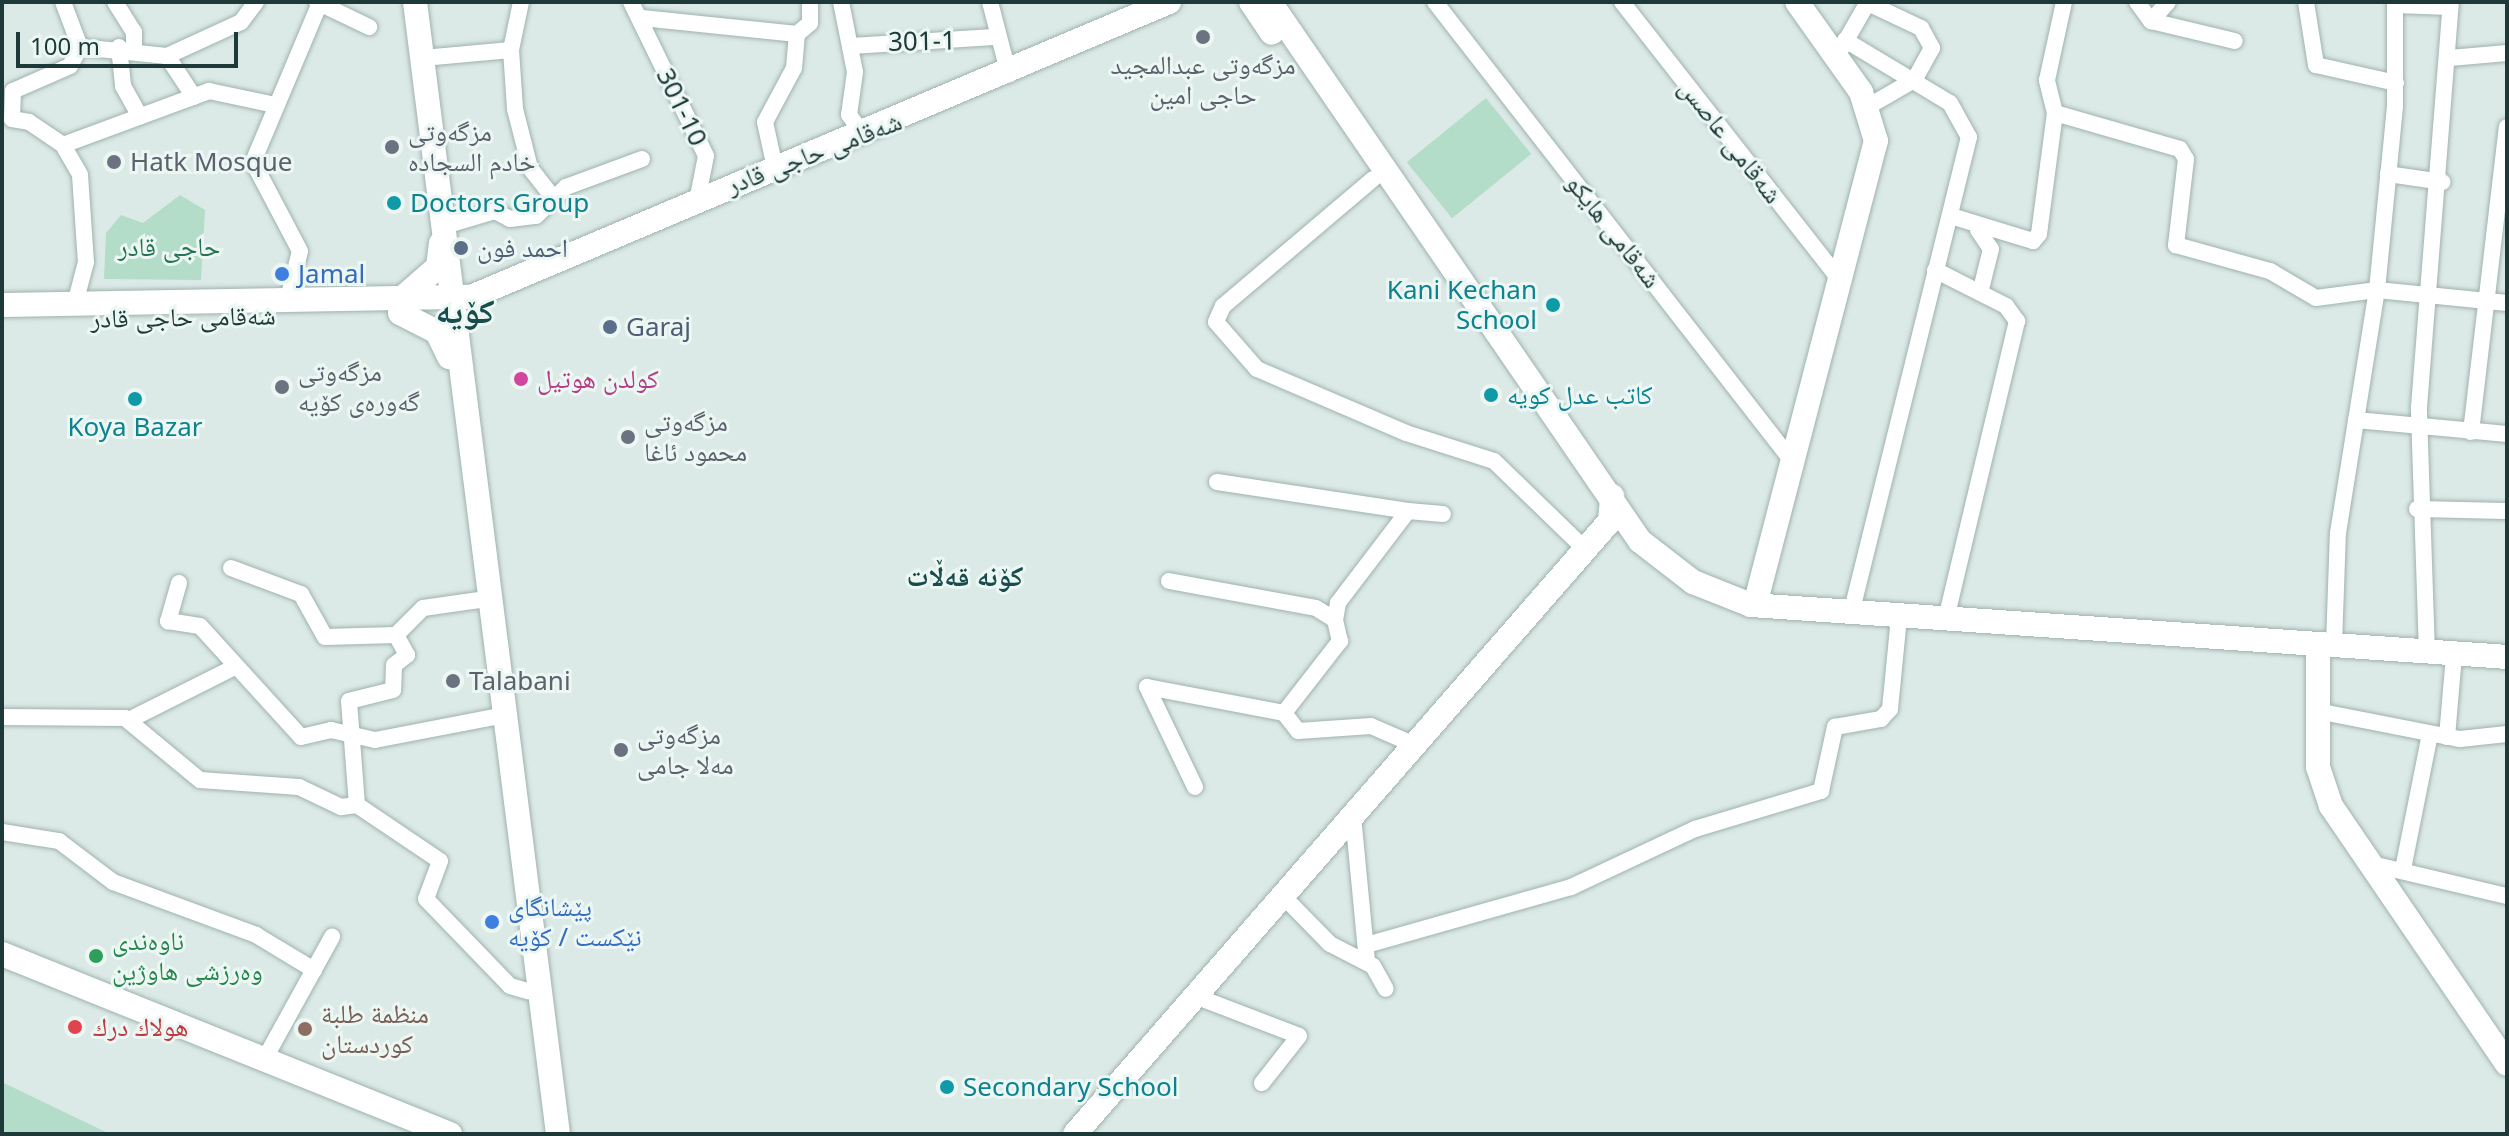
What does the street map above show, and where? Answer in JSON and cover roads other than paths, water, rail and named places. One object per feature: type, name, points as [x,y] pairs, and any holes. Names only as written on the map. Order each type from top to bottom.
[{"type":"street","points":[[63,2],[80,47],[70,66],[13,91],[5,124],[29,122],[63,145],[88,201],[86,262],[75,304]]},
{"type":"street","points":[[115,2],[134,32],[126,48],[123,86],[140,117]]},
{"type":"street","points":[[80,47],[126,48],[167,56],[241,22],[256,2]]},
{"type":"street","points":[[415,2],[441,227],[456,298],[558,1134]]},
{"type":"street","points":[[521,2],[511,50],[530,168],[553,197]]},
{"type":"street","name":"301-10","points":[[631,2],[642,18],[706,156],[698,196]]},
{"type":"street","points":[[775,168],[765,122],[794,68],[797,34],[810,23],[810,2]]},
{"type":"street","points":[[841,2],[851,46],[849,115],[865,136]]},
{"type":"street","points":[[990,2],[994,37],[1009,75]]},
{"type":"street","name":"شەقامی حاجی قادر","points":[[2,320],[400,306],[456,298],[698,196],[865,136],[1169,2]]},
{"type":"street","points":[[1251,2],[1608,527]]},
{"type":"street","points":[[1270,2],[1608,527]]},
{"type":"street","name":"شه‌قامی هایكو","points":[[1435,2],[1792,461]]},
{"type":"street","name":"شه‌قامی عاصس","points":[[1622,2],[1839,279]]},
{"type":"street","points":[[1753,605],[1876,141],[1869,106],[1840,49],[1797,2]]},
{"type":"street","points":[[1840,49],[1868,2],[1928,37],[1928,62],[1914,80],[1869,106]]},
{"type":"street","points":[[1951,216],[1978,230],[2033,241],[2039,234],[2055,113],[2047,80],[2064,2]]},
{"type":"street","points":[[2137,2],[2151,21],[2235,41]]},
{"type":"street","points":[[2151,21],[2168,2]]},
{"type":"street","points":[[2306,2],[2316,65],[2396,83]]},
{"type":"street","points":[[2427,654],[2417,509],[2418,427],[2442,182],[2451,5],[2395,3],[2396,83],[2377,290],[2338,533],[2317,711],[2318,767],[2331,806],[2367,863],[2424,933],[2507,1064]]},
{"type":"street","points":[[288,299],[300,251],[253,162],[318,4],[369,27]]},
{"type":"street","points":[[642,18],[797,34]]},
{"type":"street","name":"301-1","points":[[851,46],[994,37]]},
{"type":"street","points":[[1840,49],[1914,80],[1950,103],[1969,137],[1852,611]]},
{"type":"street","points":[[423,58],[511,50]]},
{"type":"street","points":[[2450,58],[2507,53]]},
{"type":"street","points":[[167,56],[194,97]]},
{"type":"street","points":[[63,145],[224,89],[275,105]]},
{"type":"street","points":[[2055,113],[2180,149],[2186,159],[2176,245],[2270,271],[2316,298],[2377,290],[2507,303]]},
{"type":"street","points":[[2471,432],[2507,127]]},
{"type":"street","points":[[441,227],[495,211],[524,220],[553,197],[614,165],[642,159]]},
{"type":"street","points":[[2388,174],[2442,182]]},
{"type":"street","points":[[1373,179],[1223,306],[1216,322],[1257,369],[1406,433],[1494,461],[1608,527],[1680,574],[1753,605],[2427,654],[2507,657]]},
{"type":"street","points":[[441,227],[438,267],[400,306],[437,332],[449,357]]},
{"type":"street","points":[[1978,230],[1991,249],[1980,293]]},
{"type":"street","points":[[1935,270],[1980,293],[2017,321],[1946,620]]},
{"type":"street","points":[[456,298],[444,329],[528,991],[551,1134]]},
{"type":"street","name":"شەقامی حاجی قادر","points":[[2,305],[288,299],[400,306]]},
{"type":"street","points":[[2356,420],[2507,434]]},
{"type":"street","points":[[1217,482],[1443,514]]},
{"type":"street","points":[[2417,509],[2507,511]]},
{"type":"street","points":[[1284,713],[1340,641],[1335,620],[1338,603],[1408,511]]},
{"type":"street","points":[[1075,1134],[1608,527]]},
{"type":"street","points":[[231,568],[301,594],[322,637],[396,635],[426,607],[479,600]]},
{"type":"street","points":[[1169,581],[1316,608],[1335,620]]},
{"type":"street","points":[[179,583],[168,621],[200,626],[235,667],[274,700],[301,737],[331,730],[354,738],[375,740],[494,717]]},
{"type":"street","points":[[1283,896],[1330,944],[1366,954],[1571,887],[1695,829],[1821,791],[1835,727],[1881,719],[1890,709],[1899,617]]},
{"type":"street","points":[[357,805],[349,701],[393,690],[394,664],[407,655],[396,635]]},
{"type":"street","points":[[2447,737],[2454,655]]},
{"type":"street","points":[[2,717],[129,720],[235,667]]},
{"type":"street","points":[[1195,787],[1147,687],[1284,713],[1298,731],[1371,726],[1415,745]]},
{"type":"street","points":[[2317,711],[2447,737],[2507,734]]},
{"type":"street","points":[[129,720],[200,780],[299,787],[341,807],[357,805],[440,861],[426,899],[510,986],[528,991]]},
{"type":"street","points":[[2403,869],[2430,734]]},
{"type":"street","points":[[1353,816],[1366,954],[1386,989]]},
{"type":"street","points":[[2,832],[59,841],[113,882],[256,935],[314,970]]},
{"type":"street","points":[[2367,863],[2403,869],[2507,896]]},
{"type":"street","points":[[264,1060],[332,937]]},
{"type":"street","points":[[2,954],[450,1134]]},
{"type":"street","points":[[1195,996],[1299,1036],[1262,1083]]},
{"type":"place","name":"مزگه‌وتی عبدالمجید حاجی امین","points":[[1203,37]]},
{"type":"place","name":"مزگه‌وتی خادم السجاده","points":[[392,147]]},
{"type":"place","name":"Hatk Mosque","points":[[114,162]]},
{"type":"place","name":"Doctors Group","points":[[394,203]]},
{"type":"place","name":"احمد فون","points":[[461,248]]},
{"type":"place","name":"Jamal","points":[[282,274]]},
{"type":"place","name":"Kani Kechan School","points":[[1553,305]]},
{"type":"place","name":"Garaj","points":[[610,327]]},
{"type":"place","name":"كولدن هوتيل","points":[[521,379]]},
{"type":"place","name":"مزگه‌وتی گه‌وره‌ی كۆیه","points":[[282,387]]},
{"type":"place","name":"كاتب عدل كويه","points":[[1491,395]]},
{"type":"place","name":"Koya Bazar","points":[[135,399]]},
{"type":"place","name":"مزگه‌وتی محمود ئاغا","points":[[628,437]]},
{"type":"place","name":"Talabani","points":[[453,681]]},
{"type":"place","name":"مزگه‌وتی مه‌لا جامی","points":[[621,750]]},
{"type":"place","name":"پێشانگای نێکست / کۆیە","points":[[492,922]]},
{"type":"place","name":"ناوەندی وەرزشی هاوژین","points":[[96,956]]},
{"type":"place","name":"هولاك درك","points":[[75,1027]]},
{"type":"place","name":"منظمة طلبة كوردستان","points":[[305,1029]]},
{"type":"place","name":"Secondary School","points":[[947,1087]]},
{"type":"district","name":"کۆیە","points":[[465,311]]},
{"type":"district","name":"کۆنە قەڵات","points":[[965,575]]},
{"type":"park label","name":"حاجی قادر","points":[[169,247]]}]
